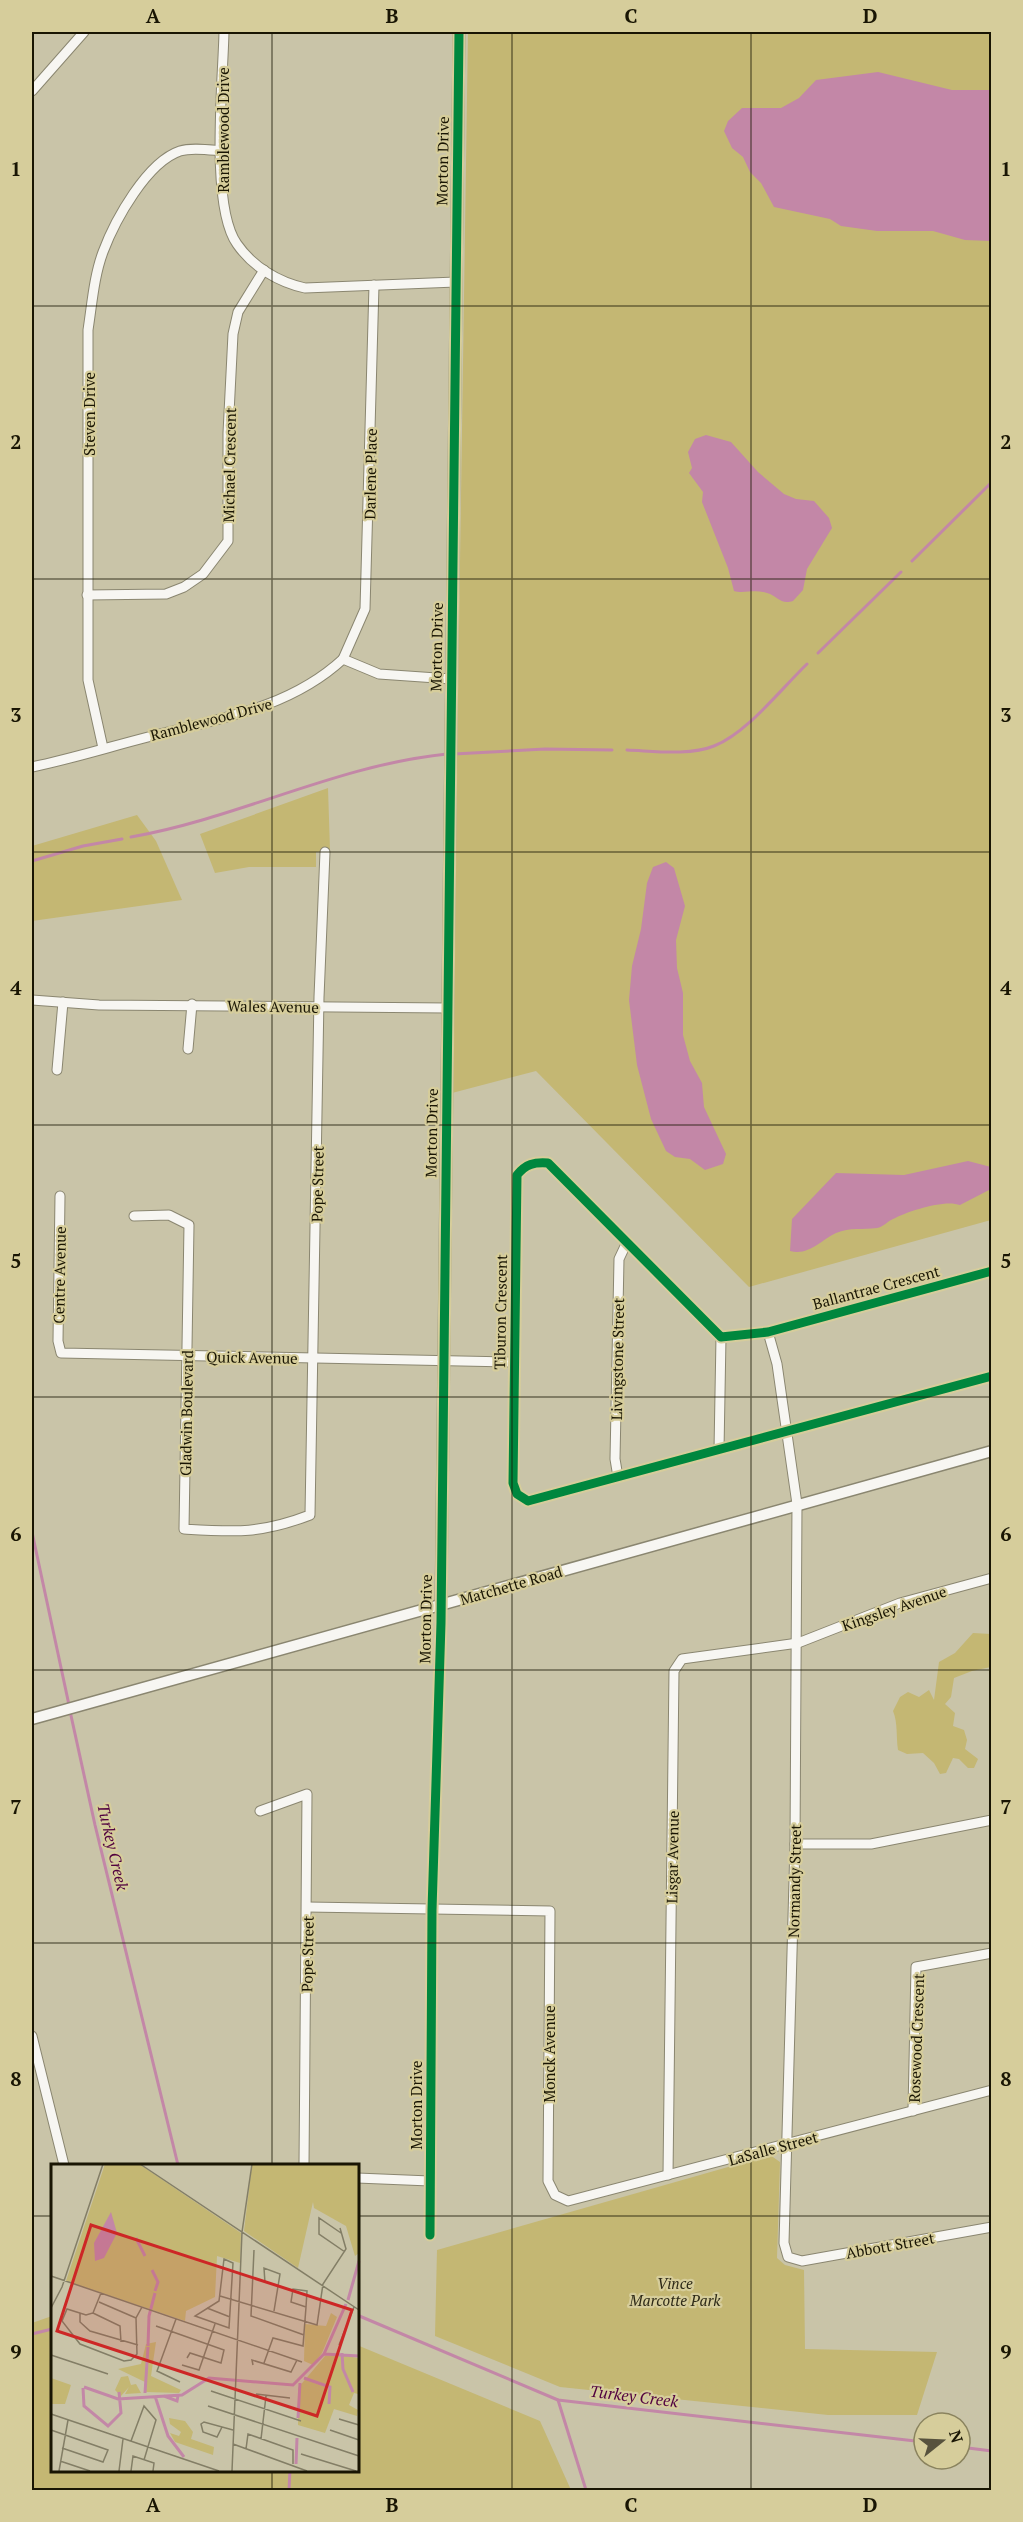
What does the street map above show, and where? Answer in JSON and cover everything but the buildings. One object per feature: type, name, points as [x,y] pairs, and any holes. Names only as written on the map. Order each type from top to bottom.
[{"type":"street","points":[[32,91],[84,32]]},
{"type":"street","name":"Ramblewood Drive","points":[[224,32],[223,208],[237,244],[264,270],[282,283],[305,288],[456,282]]},
{"type":"street","name":"Morton Drive","points":[[430,2235],[432,1910],[441,1605],[449,748],[459,32]]},
{"type":"street","name":"Steven Drive","points":[[103,748],[88,680],[87,595],[88,330],[103,252],[124,211],[146,178],[163,160],[182,151],[222,151]]},
{"type":"street","name":"Michael Crescent","points":[[87,595],[166,594],[184,587],[203,574],[228,541],[228,433],[233,334],[238,312],[264,270]]},
{"type":"street","name":"Darlene Place","points":[[343,659],[365,609],[374,285]]},
{"type":"street","points":[[343,659],[379,674],[451,679]]},
{"type":"street","name":"Ramblewood Drive","points":[[32,767],[273,704],[327,674],[343,659]]},
{"type":"street","name":"Pope Street","points":[[310,1515],[319,1006],[325,852]]},
{"type":"street","name":"Wales Avenue","points":[[32,1000],[99,1005],[192,1004],[447,1008]]},
{"type":"street","points":[[57,1070],[63,1002]]},
{"type":"street","points":[[188,1050],[192,1004]]},
{"type":"street","name":"Tiburon Crescent","points":[[721,1337],[548,1163],[536,1162],[524,1167],[517,1175],[513,1483],[517,1494],[528,1501],[788,1432]]},
{"type":"street","name":"Centre Avenue","points":[[60,1196],[58,1341],[61,1353]]},
{"type":"street","name":"Gladwin Boulevard","points":[[134,1216],[170,1215],[189,1225],[184,1529],[247,1533],[286,1524],[310,1515]]},
{"type":"street","name":"Livingstone Street","points":[[618,1477],[615,1459],[619,1259],[627,1242]]},
{"type":"street","name":"Ballantrae Crescent","points":[[768,1332],[992,1271]]},
{"type":"street","points":[[719,1450],[721,1337],[768,1332]]},
{"type":"street","name":"Normandy Street","points":[[768,1332],[777,1364],[797,1504],[795,1536],[798,1642],[795,1844],[789,2144],[784,2243],[788,2257]]},
{"type":"street","name":"Quick Avenue","points":[[61,1353],[514,1362]]},
{"type":"street","points":[[788,1432],[992,1376]]},
{"type":"street","name":"Matchette Road","points":[[34,1719],[992,1451]]},
{"type":"street","name":"Kingsley Avenue","points":[[798,1642],[900,1603],[992,1578]]},
{"type":"street","name":"Lisgar Avenue","points":[[668,2175],[674,1671],[682,1659],[798,1642]]},
{"type":"street","name":"Pope Street","points":[[260,1811],[307,1794],[304,2164]]},
{"type":"street","points":[[795,1844],[871,1845],[992,1820]]},
{"type":"street","points":[[307,1907],[432,1910]]},
{"type":"street","name":"Monck Avenue","points":[[432,1910],[550,1911],[548,2181],[555,2195]]},
{"type":"street","name":"Rosewood Crescent","points":[[913,2111],[916,1967],[992,1953]]},
{"type":"street","points":[[32,2036],[64,2164]]},
{"type":"street","name":"LaSalle Street","points":[[555,2195],[568,2201],[992,2090]]},
{"type":"street","points":[[358,2178],[430,2181]]},
{"type":"street","name":"Abbott Street","points":[[788,2257],[802,2261],[992,2227]]},
{"type":"green space","points":[[468,32],[991,32],[991,1220],[749,1287],[536,1071],[452,1093]]},
{"type":"green space","points":[[328,788],[330,850],[316,852],[316,867],[249,867],[215,873],[200,834]]},
{"type":"green space","points":[[137,815],[156,841],[182,900],[32,921],[32,846]]},
{"type":"green space","points":[[973,1633],[991,1634],[991,1667],[954,1678],[951,1697],[945,1704],[955,1713],[953,1726],[964,1730],[967,1740],[965,1749],[978,1759],[974,1768],[968,1768],[959,1759],[953,1758],[946,1773],[940,1774],[934,1763],[923,1753],[907,1754],[898,1750],[893,1711],[900,1697],[908,1692],[919,1697],[929,1690],[934,1700],[939,1662],[955,1653]]},
{"type":"green space","name":"Vince Marcotte Park","points":[[770,2155],[780,2162],[777,2258],[785,2265],[804,2270],[805,2349],[937,2352],[918,2411],[912,2411],[912,2415],[828,2415],[560,2387],[435,2336],[437,2250]]},
{"type":"green space","points":[[51,2316],[51,2471],[358,2471],[358,2345],[540,2421],[571,2490],[32,2490],[32,2323]]},
{"type":"shaded area","points":[[878,72],[952,90],[991,90],[991,241],[965,240],[933,231],[877,231],[841,226],[830,219],[774,207],[761,183],[750,172],[743,157],[732,148],[724,131],[728,121],[742,108],[781,108],[799,98],[816,80]]},
{"type":"shaded area","points":[[706,435],[731,442],[758,472],[784,494],[796,499],[814,501],[829,518],[832,528],[807,569],[803,590],[793,601],[782,601],[763,592],[734,591],[728,568],[702,502],[703,492],[689,473],[692,468],[688,452],[695,439]]},
{"type":"shaded area","points":[[666,862],[674,868],[685,906],[676,940],[677,968],[683,993],[683,1035],[690,1061],[702,1083],[704,1107],[726,1154],[723,1164],[705,1170],[690,1159],[675,1157],[666,1151],[651,1119],[637,1065],[629,1000],[632,966],[641,929],[647,883],[653,867]]},
{"type":"shaded area","points":[[968,1161],[991,1167],[991,1189],[960,1205],[945,1204],[917,1209],[879,1227],[841,1231],[809,1249],[790,1251],[792,1219],[836,1173],[904,1175]]},
{"type":"waterway","points":[[912,561],[992,482]]},
{"type":"waterway","points":[[818,653],[901,572]]},
{"type":"waterway","points":[[627,750],[683,752],[714,746],[751,721],[807,664]]},
{"type":"waterway","points":[[454,754],[545,749],[612,750]]},
{"type":"waterway","points":[[131,837],[210,818],[366,769],[447,754]]},
{"type":"waterway","points":[[32,861],[83,846],[122,839]]},
{"type":"waterway","name":"Turkey Creek","points":[[32,1532],[69,1705]]},
{"type":"waterway","name":"Turkey Creek","points":[[70,1711],[95,1825],[178,2164]]},
{"type":"waterway","name":"Turkey Creek","points":[[358,2315],[558,2400],[912,2441]]},
{"type":"waterway","points":[[32,2334],[51,2329]]},
{"type":"waterway","points":[[558,2400],[586,2490]]},
{"type":"waterway","name":"Turkey Creek","points":[[972,2448],[992,2451]]},
{"type":"waterway","points":[[289,2490],[290,2471]]},
{"type":"cycle path","points":[[430,2235],[432,1910],[441,1623],[459,32]]},
{"type":"cycle path","points":[[992,1271],[768,1332],[721,1337],[548,1163],[531,1164],[517,1175],[513,1483],[517,1494],[528,1501],[992,1376]]}]
